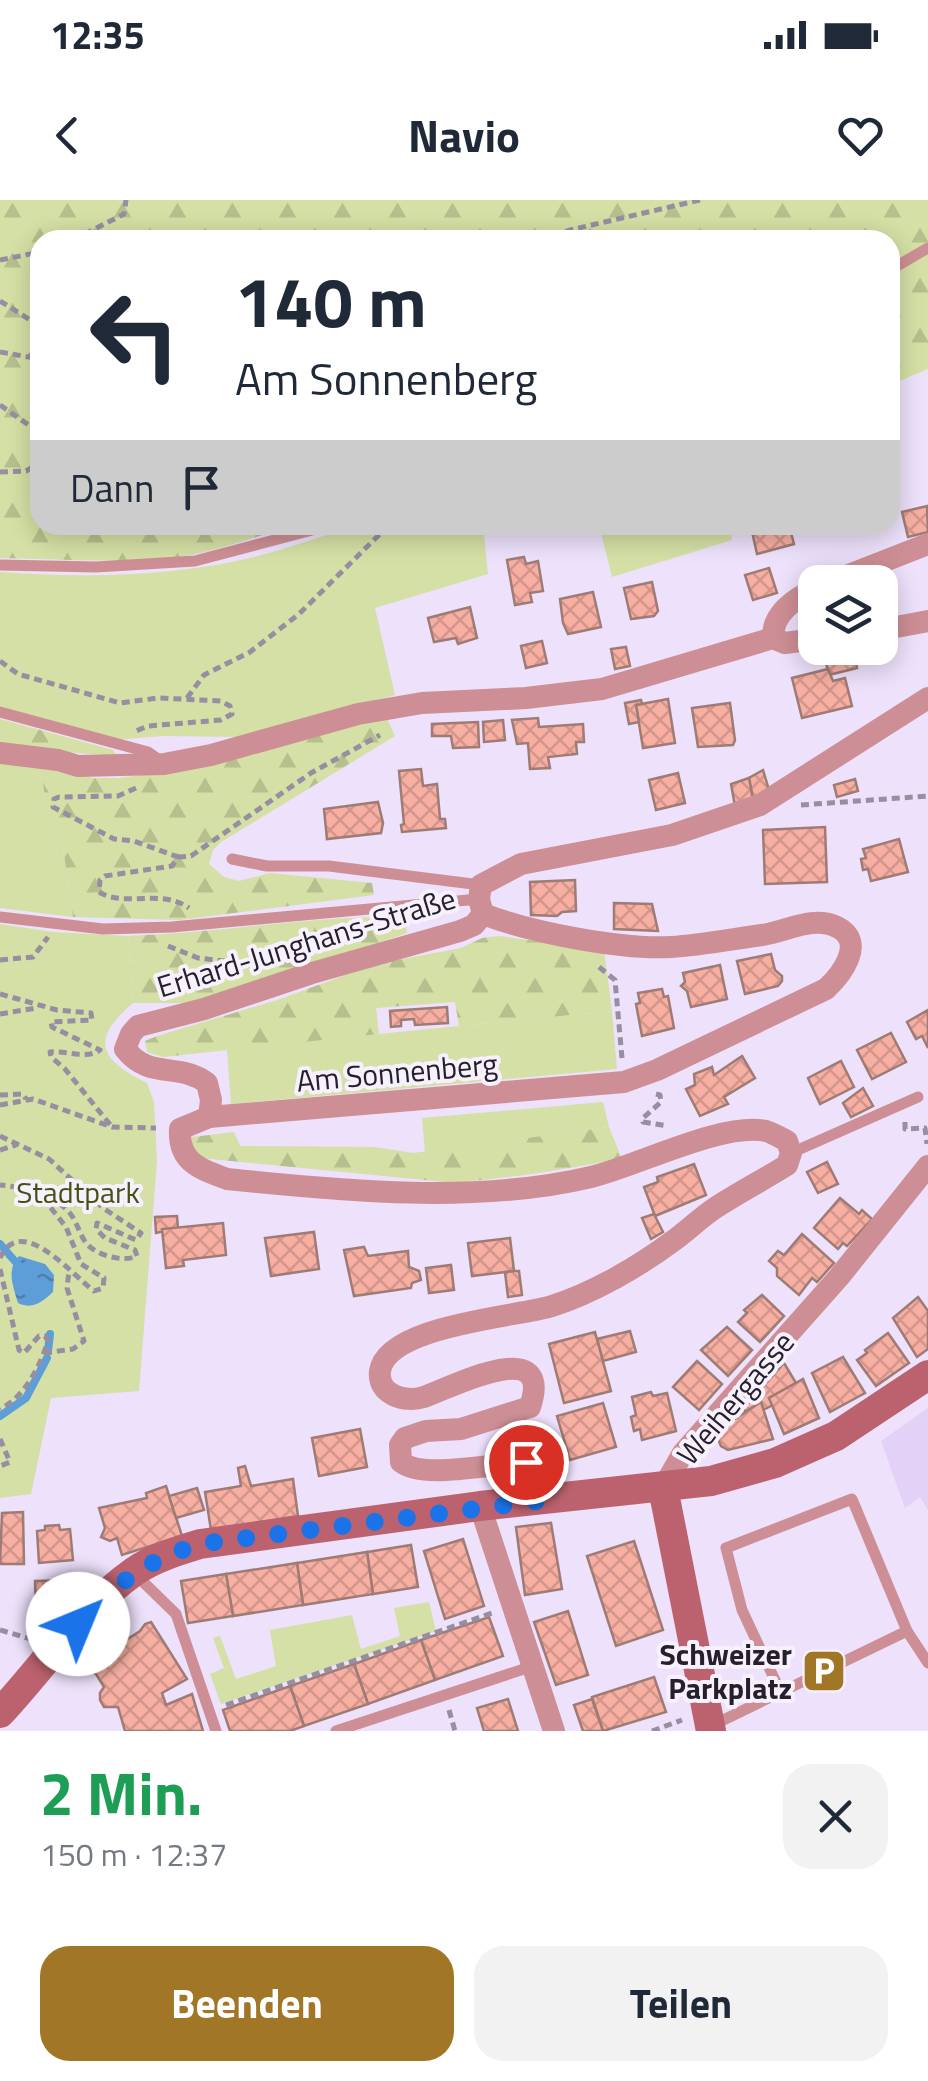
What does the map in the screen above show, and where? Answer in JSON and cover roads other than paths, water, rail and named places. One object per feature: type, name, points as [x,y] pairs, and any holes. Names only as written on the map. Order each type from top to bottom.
[{"type":"main road","points":[[0,1712],[99,1602],[152,1561],[200,1544],[480,1506],[711,1481],[775,1463],[836,1436],[928,1375]]},
{"type":"main road","name":"Weihergasse","points":[[663,1488],[710,1728]]},
{"type":"street","points":[[874,565],[928,544]]},
{"type":"street","points":[[773,638],[779,615],[798,601]]},
{"type":"street","points":[[898,627],[928,621]]},
{"type":"street","points":[[0,753],[78,766],[164,764],[358,714],[422,704],[602,689],[773,638],[785,643],[798,641]]},
{"type":"street","name":"Erhard-Junghans-Straße","points":[[209,1117],[208,1083],[197,1075],[135,1062],[125,1049],[138,1026],[474,926],[481,899],[521,864],[672,835],[760,805],[928,698]]},
{"type":"street","name":"Am Sonnenberg","points":[[209,1117],[624,1082],[826,989],[843,973],[851,955],[848,938],[839,928],[820,923],[670,947],[634,945],[516,926],[481,899]]},
{"type":"street","points":[[209,1117],[180,1129],[179,1142],[184,1156],[198,1168],[228,1179],[452,1193],[545,1186],[591,1177],[736,1131],[766,1131],[787,1141],[791,1153],[787,1165],[714,1209],[654,1255],[550,1307],[518,1311],[424,1335],[392,1352],[383,1363],[380,1381],[385,1390],[410,1398],[500,1370],[517,1368],[530,1376],[534,1386],[530,1407],[461,1429],[405,1438],[400,1445],[401,1462],[428,1470],[540,1463],[549,1476],[554,1499]]},
{"type":"street","name":"Weihergasse","points":[[663,1488],[683,1454],[839,1277],[928,1166]]},
{"type":"street","points":[[480,1506],[554,1731]]},
{"type":"lane","points":[[900,264],[928,248]]},
{"type":"lane","points":[[0,565],[96,568],[195,561],[294,535]]},
{"type":"lane","points":[[0,712],[148,752],[164,764]]},
{"type":"lane","points":[[232,859],[268,866],[330,866],[481,899]]},
{"type":"lane","points":[[0,916],[62,926],[138,927],[214,924],[481,899]]},
{"type":"lane","points":[[791,1153],[918,1097]]},
{"type":"lane","points":[[782,1694],[742,1610],[726,1548],[852,1499],[907,1631],[928,1662]]},
{"type":"lane","points":[[133,1572],[176,1614],[216,1731]]},
{"type":"lane","points":[[710,1728],[907,1631]]},
{"type":"lane","points":[[336,1731],[533,1666]]},
{"type":"water","points":[[19,1256],[45,1264],[54,1275],[53,1292],[37,1304],[18,1303],[12,1273]]},
{"type":"waterway","points":[[0,1244],[20,1267]]},
{"type":"waterway","points":[[48,1351],[50,1334]]},
{"type":"waterway","points":[[0,1416],[26,1398],[47,1358]]},
{"type":"place","name":"Schweizer Parkplatz","points":[[824,1671]]},
{"type":"park label","name":"Stadtpark","points":[[78,1192]]}]
